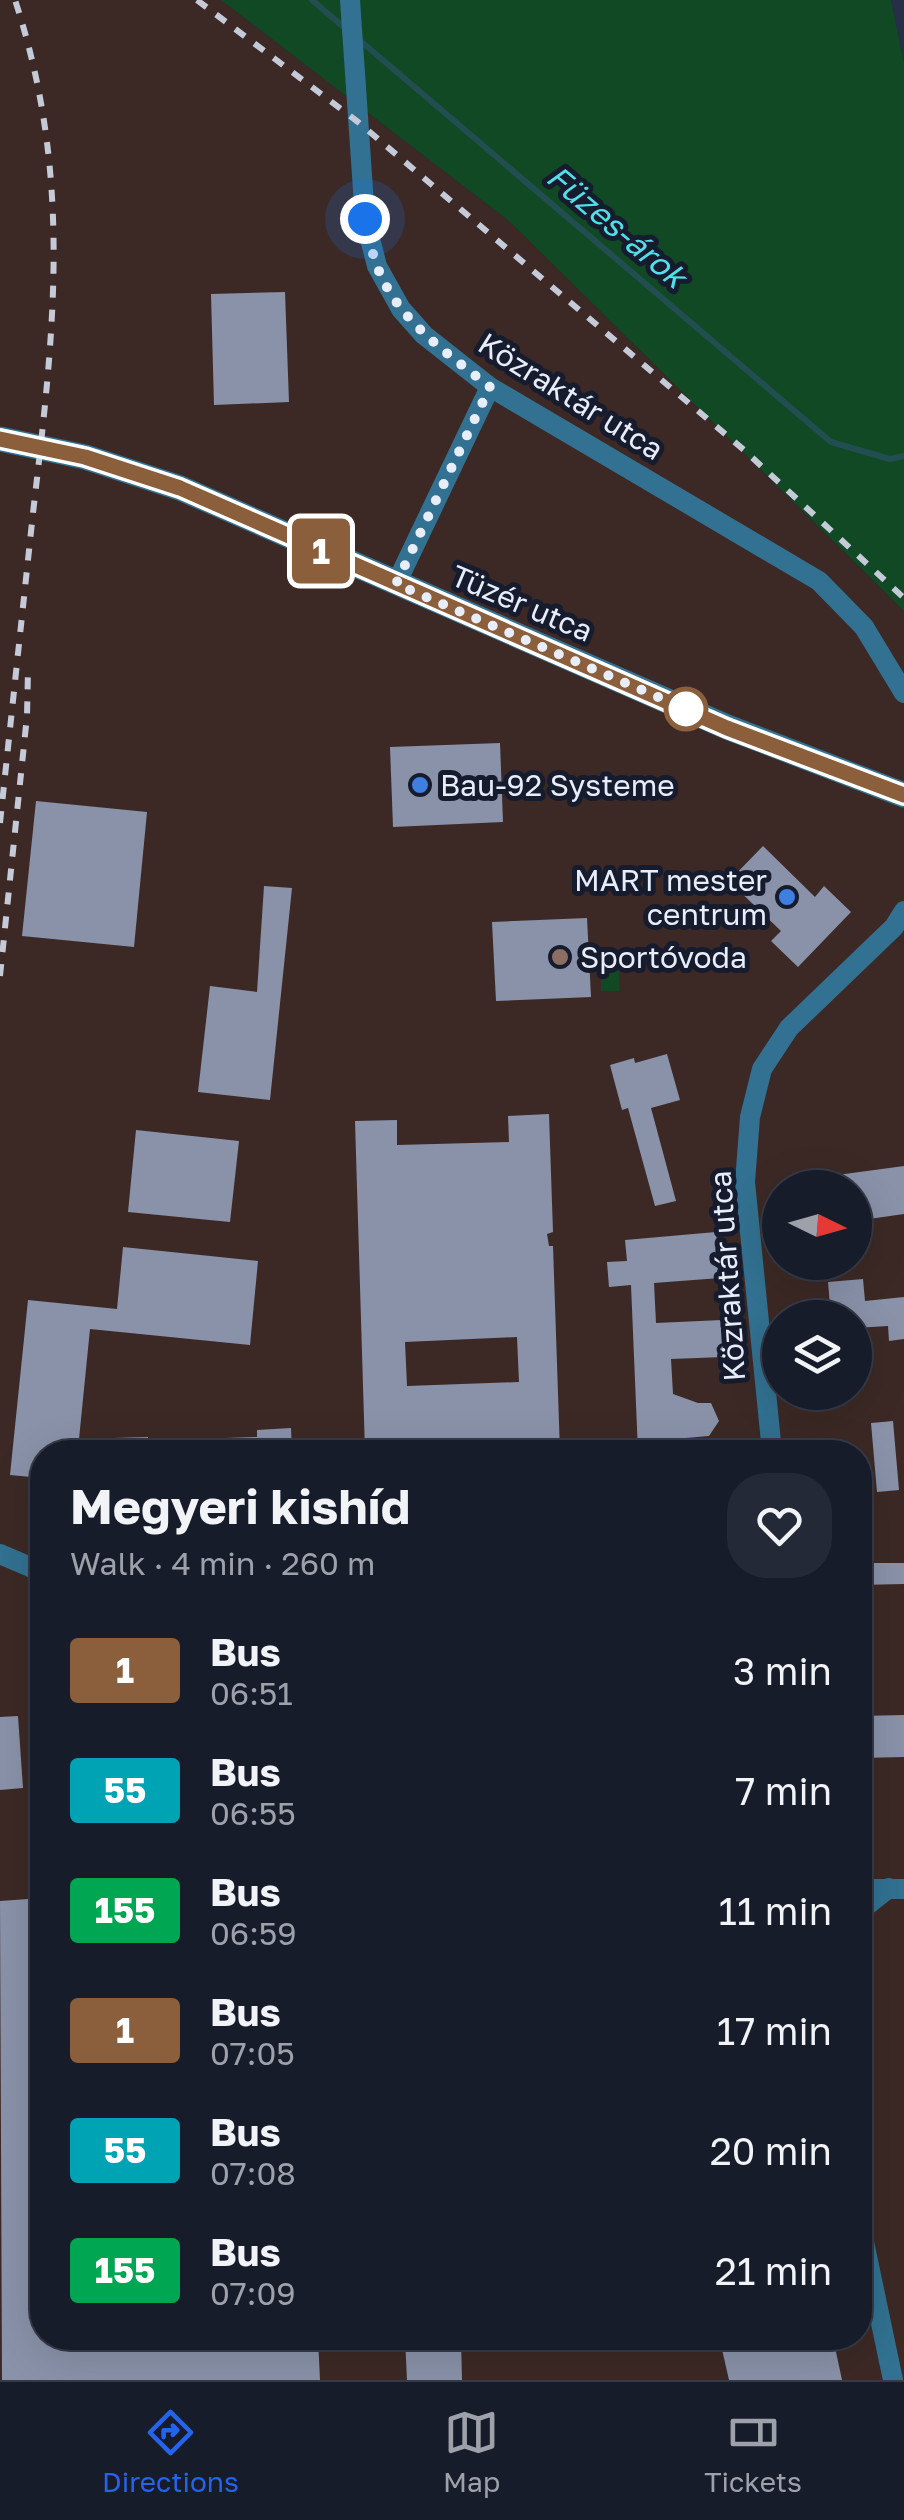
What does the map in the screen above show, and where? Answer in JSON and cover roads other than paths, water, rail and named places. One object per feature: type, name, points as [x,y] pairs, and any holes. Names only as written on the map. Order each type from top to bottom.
[{"type":"street","name":"Közraktár utca","points":[[350,6],[365,219],[377,266],[401,310],[424,334],[490,387],[819,581],[864,628],[904,692]]},
{"type":"street","points":[[396,584],[490,387]]},
{"type":"street","name":"Tüzér utca","points":[[11,440],[85,457],[162,482],[727,728],[904,795]]},
{"type":"street","name":"Közraktár utca","points":[[771,1440],[746,1182],[750,1116],[762,1069],[789,1028],[894,927],[904,911]]},
{"type":"street","points":[[0,1554],[30,1567]]},
{"type":"street","points":[[872,1904],[896,1889]]},
{"type":"street","points":[[872,2282],[892,2380]]},
{"type":"waterway","name":"Füzes-árok","points":[[312,0],[347,30]]},
{"type":"waterway","name":"Füzes-árok","points":[[357,38],[831,442],[890,459],[904,456]]},
{"type":"railway","points":[[0,823],[47,381],[54,255],[45,129],[15,0]]},
{"type":"railway","points":[[197,0],[358,122],[744,450],[904,598]]},
{"type":"railway","points":[[0,976],[27,716],[28,671]]},
{"type":"place","name":"Bau-92 Systeme","points":[[420,785]]},
{"type":"place","name":"MART mester centrum","points":[[787,897]]},
{"type":"place","name":"Sportóvoda","points":[[560,957]]}]
